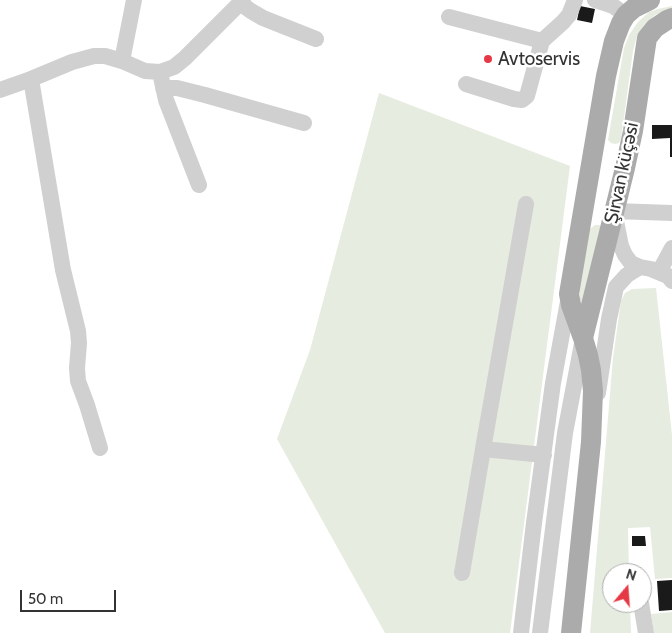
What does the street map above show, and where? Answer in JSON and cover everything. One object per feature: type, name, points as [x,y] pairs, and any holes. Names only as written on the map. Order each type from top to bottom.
[{"type":"main road","points":[[617,7],[634,8],[650,0]]},
{"type":"main road","name":"Şirvan küçəsi","points":[[569,294],[606,76],[614,41],[621,22],[617,7]]},
{"type":"main road","name":"Şirvan küçəsi","points":[[583,338],[625,168],[647,38],[655,28],[672,18]]},
{"type":"main road","points":[[599,126],[604,147],[614,152],[619,152],[623,149],[632,131]]},
{"type":"main road","points":[[569,294],[583,338],[592,382],[591,442],[572,633]]},
{"type":"street","points":[[122,61],[134,0]]},
{"type":"street","points":[[466,84],[522,100],[527,96],[542,41],[569,15],[575,0]]},
{"type":"street","points":[[595,0],[617,7]]},
{"type":"street","points":[[162,80],[242,1],[251,11],[263,18],[316,39]]},
{"type":"street","points":[[449,17],[542,41]]},
{"type":"street","points":[[0,90],[72,62],[94,56],[105,56],[145,70],[177,88],[304,123]]},
{"type":"street","points":[[31,79],[63,270],[78,331],[78,381],[100,448]]},
{"type":"street","points":[[162,80],[166,100],[199,186]]},
{"type":"street","points":[[462,574],[526,204]]},
{"type":"street","points":[[672,213],[614,211],[622,246],[625,255],[631,262],[640,267],[668,275],[672,248]]},
{"type":"street","points":[[591,442],[613,295],[620,282],[640,267]]},
{"type":"street","points":[[521,633],[555,373],[569,294]]},
{"type":"street","points":[[540,633],[565,433],[583,338]]},
{"type":"street","points":[[565,433],[570,421],[579,419],[588,426],[591,442]]},
{"type":"street","points":[[483,449],[544,455]]},
{"type":"street","points":[[643,613],[646,633]]},
{"type":"shaded area","points":[[672,6],[672,10],[655,15],[644,25],[637,36],[633,51],[621,139],[619,143],[611,143],[608,140],[624,48],[629,35],[638,22],[649,12]]},
{"type":"shaded area","points":[[379,93],[570,166],[510,633],[385,633],[277,439],[310,350]]},
{"type":"shaded area","points":[[595,225],[603,228],[585,311],[580,300],[579,287],[590,229]]},
{"type":"shaded area","points":[[656,288],[672,435],[672,578],[655,579],[650,527],[628,528],[629,563],[602,563],[602,613],[630,613],[631,633],[590,633],[613,358],[621,301],[625,293],[632,289]]},
{"type":"shaded area","points":[[672,612],[672,633],[654,633],[651,614]]},
{"type":"building","points":[[580,6],[595,9],[592,23],[577,20]]},
{"type":"building","points":[[652,125],[672,125],[672,157],[670,157],[670,138],[652,139]]},
{"type":"building","points":[[632,536],[645,536],[646,546],[632,546]]},
{"type":"building","points":[[672,580],[672,610],[659,611],[657,581]]},
{"type":"place","name":"Avtoservis","points":[[488,59]]}]
